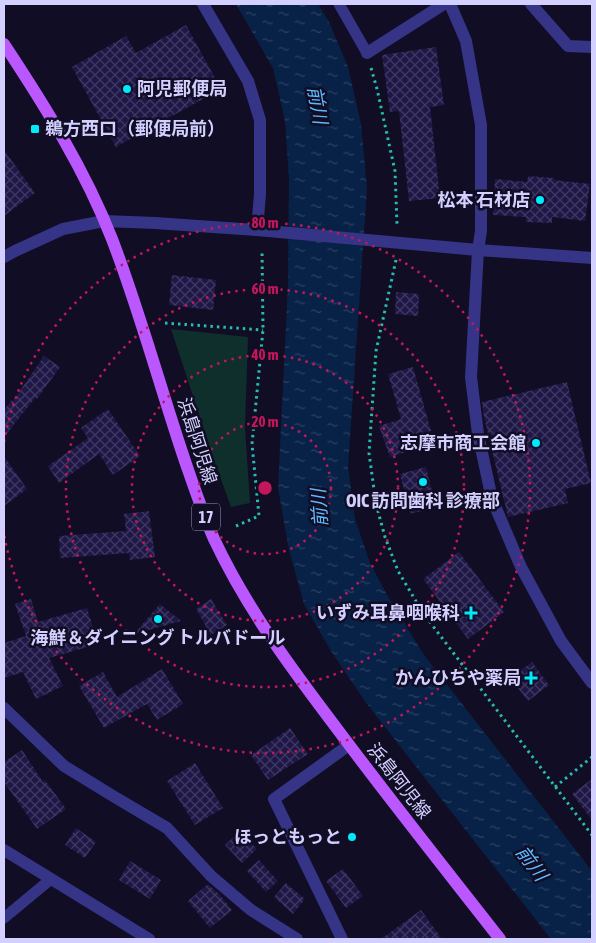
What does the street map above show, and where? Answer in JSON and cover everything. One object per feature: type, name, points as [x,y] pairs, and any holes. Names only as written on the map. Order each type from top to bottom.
[{"type":"main road","name":"浜島阿児線","points":[[4,44],[32,86],[69,150],[104,221],[134,302],[196,493],[213,536],[232,576],[290,667],[500,939]]},
{"type":"street","points":[[203,4],[248,81],[260,120],[262,231]]},
{"type":"street","points":[[367,53],[444,4]]},
{"type":"street","points":[[450,4],[466,41],[481,125],[481,231],[478,250],[471,377],[478,434],[492,499],[521,567],[561,640],[592,683]]},
{"type":"street","points":[[531,4],[568,46],[592,47]]},
{"type":"street","points":[[4,257],[15,250],[63,229],[104,221],[262,231],[592,258]]},
{"type":"street","points":[[4,708],[64,766],[166,828],[211,876],[251,910],[297,939]]},
{"type":"street","points":[[342,939],[274,799],[349,745]]},
{"type":"street","points":[[4,850],[149,939]]},
{"type":"lane","points":[[339,4],[367,53]]},
{"type":"lane","points":[[4,918],[51,879]]},
{"type":"path","points":[[367,53],[395,171],[397,224]]},
{"type":"path","points":[[236,526],[259,516],[252,444],[263,330],[262,250]]},
{"type":"path","points":[[397,259],[376,351],[369,453],[376,504],[385,537],[398,571],[423,612],[592,835]]},
{"type":"path","points":[[165,322],[263,330]]},
{"type":"path","points":[[555,787],[592,757]]},
{"type":"green space","points":[[171,329],[248,337],[245,427],[250,503],[231,507]]},
{"type":"water","name":"前川","points":[[236,4],[318,4],[329,22],[348,67],[361,124],[367,188],[348,467],[355,519],[370,563],[387,595],[424,655],[592,871],[592,939],[551,939],[367,704],[331,651],[304,604],[289,550],[278,488],[288,285],[289,178],[285,121],[273,68]]},
{"type":"building","points":[[186,25],[221,89],[116,147],[72,67],[126,36],[136,53]]},
{"type":"building","points":[[436,47],[444,105],[430,107],[440,198],[409,201],[399,111],[390,112],[382,55]]},
{"type":"building","points":[[4,150],[35,193],[4,216]]},
{"type":"building","points":[[528,176],[590,184],[585,221],[552,217],[552,223],[526,222],[526,217],[493,215],[495,179],[527,182]]},
{"type":"building","points":[[172,275],[216,280],[213,310],[169,305]]},
{"type":"building","points":[[396,292],[419,294],[418,316],[395,314]]},
{"type":"building","points":[[44,356],[60,367],[37,399],[35,398],[4,437],[4,410],[13,401]]},
{"type":"building","points":[[413,367],[431,431],[402,439],[406,452],[390,457],[379,426],[401,419],[388,374]]},
{"type":"building","name":"志摩市商工会館","points":[[567,382],[591,483],[565,489],[568,503],[508,517],[482,402]]},
{"type":"building","points":[[108,409],[140,456],[113,475],[99,454],[59,483],[48,466],[88,438],[81,428]]},
{"type":"building","points":[[4,456],[27,489],[4,506]]},
{"type":"building","points":[[426,467],[436,507],[410,514],[400,474]]},
{"type":"building","points":[[149,511],[155,557],[130,560],[129,553],[60,558],[59,536],[126,531],[124,514]]},
{"type":"building","points":[[459,552],[504,612],[468,639],[423,579]]},
{"type":"building","points":[[31,599],[38,622],[87,608],[98,644],[49,658],[63,686],[36,699],[23,672],[4,678],[4,643],[26,636],[15,604]]},
{"type":"building","points":[[211,599],[227,625],[211,635],[196,609]]},
{"type":"building","points":[[160,604],[181,621],[134,634]]},
{"type":"building","points":[[532,662],[549,685],[528,701],[510,678]]},
{"type":"building","points":[[162,669],[183,704],[157,720],[147,704],[104,728],[79,686],[103,672],[117,697]]},
{"type":"building","points":[[290,728],[308,754],[268,780],[251,755]]},
{"type":"building","points":[[22,750],[43,782],[45,780],[66,809],[37,829],[4,782],[4,762]]},
{"type":"building","points":[[195,763],[223,808],[195,825],[167,781]]},
{"type":"building","points":[[592,779],[592,820],[572,794]]},
{"type":"building","points":[[76,828],[96,842],[85,858],[65,845]]},
{"type":"building","points":[[240,831],[257,849],[242,863],[225,845]]},
{"type":"building","points":[[259,860],[278,881],[266,892],[247,871]]},
{"type":"building","points":[[130,861],[161,880],[150,899],[119,880]]},
{"type":"building","points":[[343,869],[363,896],[346,908],[326,881]]},
{"type":"building","points":[[286,883],[305,899],[293,914],[274,897]]},
{"type":"building","points":[[208,884],[232,910],[210,928],[188,901]]},
{"type":"building","points":[[421,910],[442,939],[381,939]]},
{"type":"place","name":"阿児郵便局","points":[[127,89]]},
{"type":"place","name":"鵜方西口（郵便局前）","points":[[35,129]]},
{"type":"place","name":"松本 石材店","points":[[540,200]]},
{"type":"place","name":"志摩市商工会館","points":[[536,443]]},
{"type":"place","name":"OIC 訪問歯科 診療部","points":[[423,482]]},
{"type":"place","name":"いずみ耳鼻咽喉科","points":[[471,613]]},
{"type":"place","name":"海鮮＆ダイニング トルバドール","points":[[158,619]]},
{"type":"place","name":"かんひちや薬局","points":[[531,678]]},
{"type":"place","name":"ほっともっと","points":[[352,837]]}]
